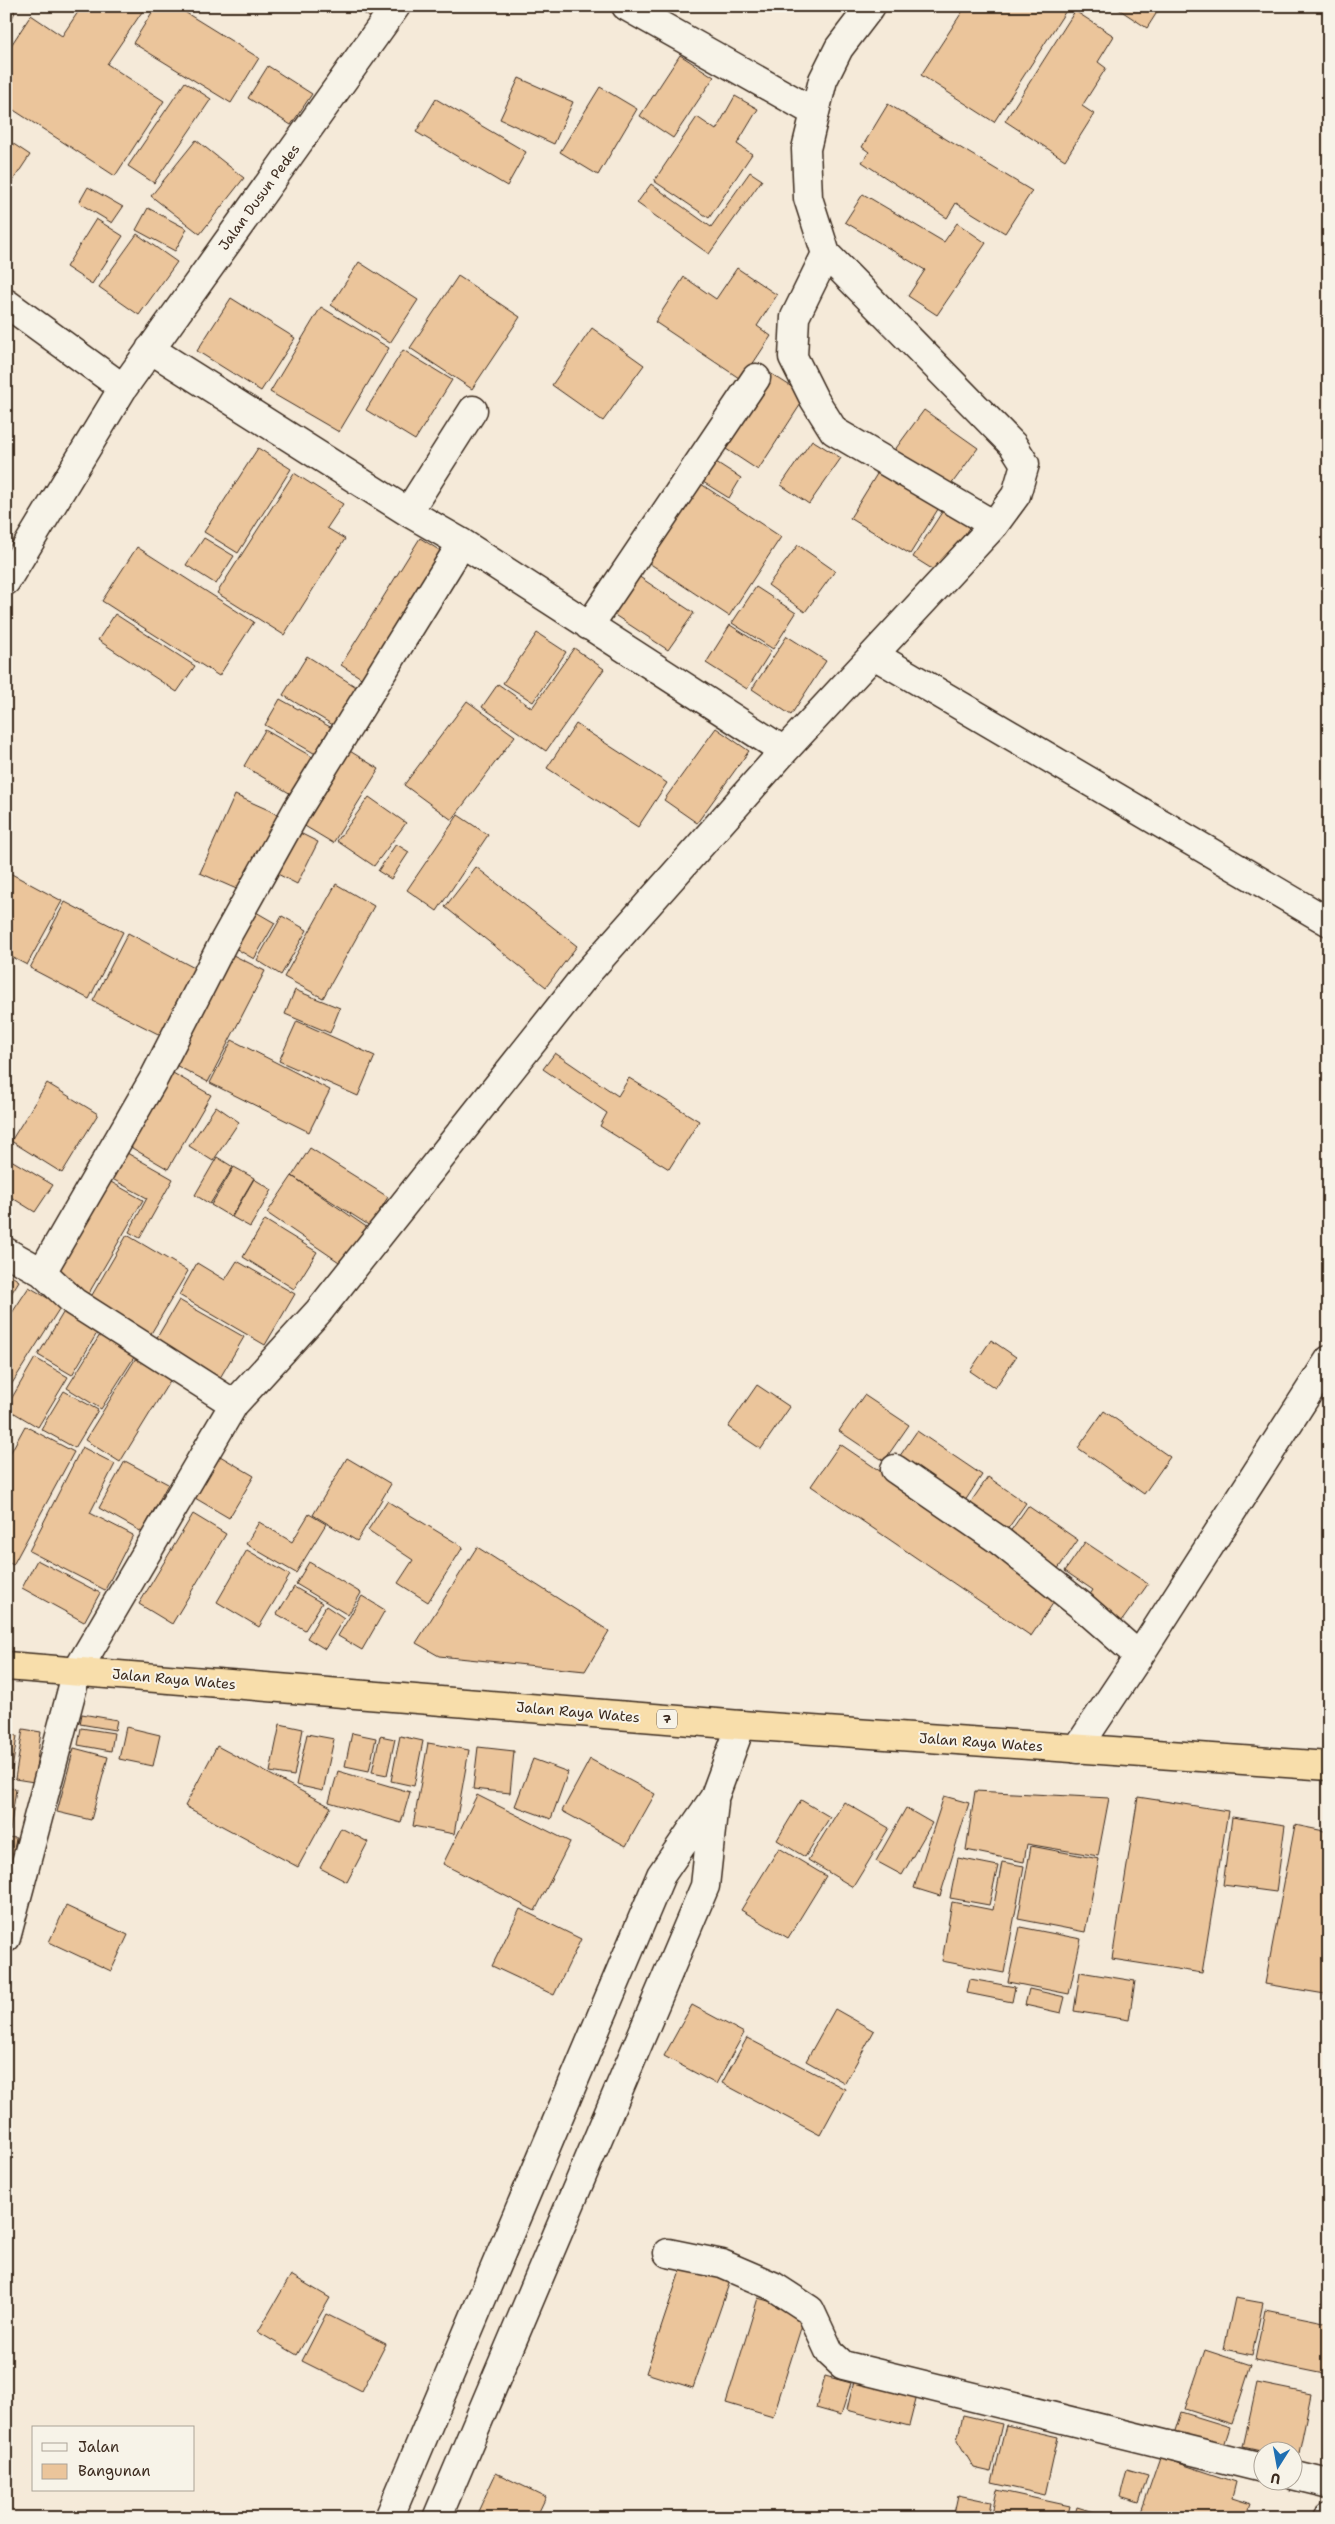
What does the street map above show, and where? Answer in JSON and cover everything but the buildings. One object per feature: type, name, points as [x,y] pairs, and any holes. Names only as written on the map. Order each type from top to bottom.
[{"type":"highway","name":"Jalan Raya Wates","points":[[6,1666],[741,1726],[1329,1766]]},
{"type":"street","name":"Jalan Dusun Pedes","points":[[6,581],[123,388],[396,6]]},
{"type":"street","points":[[626,6],[814,112]]},
{"type":"street","points":[[6,1938],[77,1671],[234,1404],[319,1311],[588,972],[784,751],[994,525],[1016,494],[1025,464],[1013,445],[826,254],[808,198],[806,149],[823,80],[839,48],[871,6]]},
{"type":"street","points":[[826,254],[796,317],[793,357],[814,399],[834,430],[994,525]]},
{"type":"street","points":[[6,303],[123,388]]},
{"type":"street","points":[[150,349],[408,512],[462,543],[784,751]]},
{"type":"street","points":[[589,626],[756,378]]},
{"type":"street","points":[[408,512],[474,410]]},
{"type":"street","points":[[42,1272],[153,1080],[223,943],[297,810],[462,543]]},
{"type":"street","points":[[874,655],[1329,922]]},
{"type":"street","points":[[6,1252],[42,1272],[74,1302],[234,1404]]},
{"type":"street","points":[[1076,1749],[1139,1656],[1329,1360]]},
{"type":"street","points":[[896,1469],[1000,1541],[1083,1607],[1139,1656]]},
{"type":"street","points":[[389,2518],[661,1875],[714,1798],[741,1726]]},
{"type":"street","points":[[437,2518],[705,1886],[714,1798]]},
{"type":"street","points":[[668,2253],[722,2264],[773,2286],[810,2310],[830,2353],[843,2365],[1252,2466]]},
{"type":"street","points":[[1302,2477],[1329,2484]]}]
